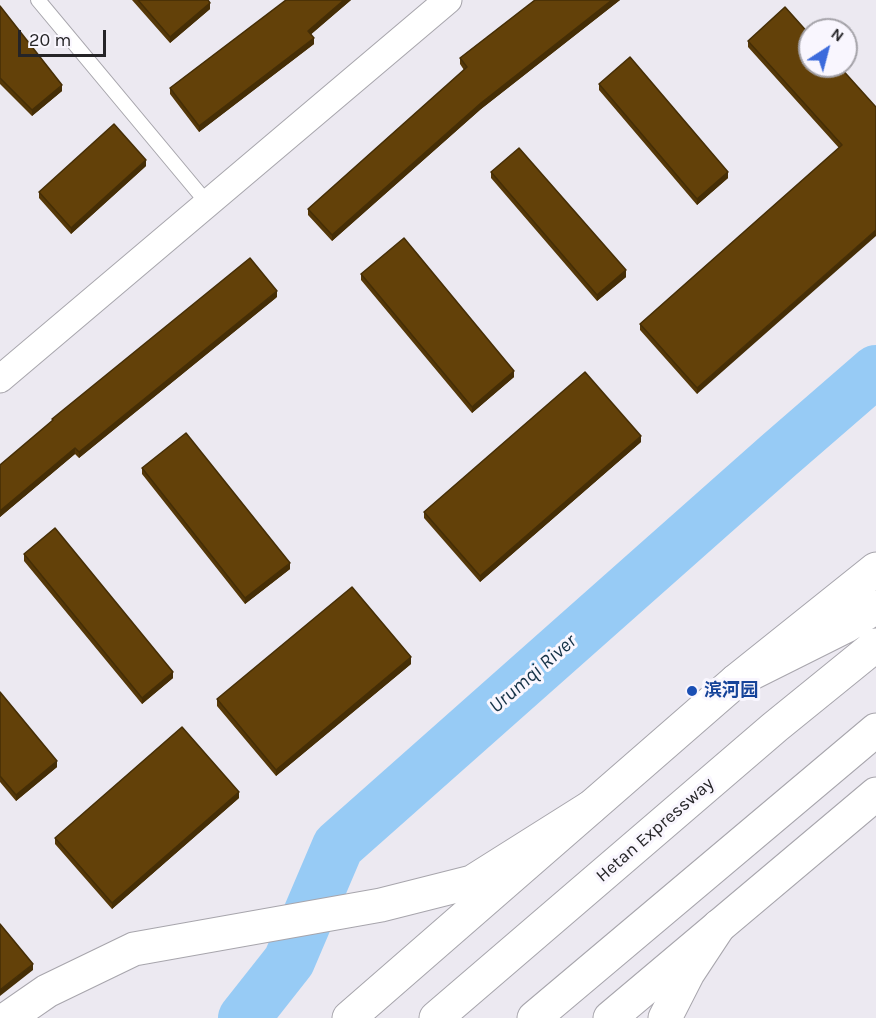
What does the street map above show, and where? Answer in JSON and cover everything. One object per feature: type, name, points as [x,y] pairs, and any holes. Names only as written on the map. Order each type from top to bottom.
[{"type":"main road","points":[[349,1018],[736,681],[876,568]]},
{"type":"main road","points":[[736,681],[846,626],[876,607]]},
{"type":"main road","name":"Hetan Expressway","points":[[436,1018],[775,727],[876,645]]},
{"type":"main road","points":[[534,1018],[876,730]]},
{"type":"main road","points":[[610,1018],[876,794]]},
{"type":"main road","points":[[8,1018],[47,991],[135,949],[381,904],[472,882],[591,807]]},
{"type":"main road","points":[[665,1018],[688,973],[719,926]]},
{"type":"street","points":[[0,379],[448,0]]},
{"type":"lane","points":[[38,0],[208,204]]},
{"type":"building","points":[[138,0],[208,0],[210,3],[170,37]]},
{"type":"building","points":[[286,0],[344,0],[308,31],[314,38],[199,126],[170,88]]},
{"type":"building","points":[[535,0],[612,0],[481,103],[332,235],[308,209],[467,67],[460,58]]},
{"type":"building","points":[[0,6],[62,85],[32,110],[0,78]]},
{"type":"building","points":[[785,7],[798,22],[798,78],[850,78],[876,107],[876,230],[697,388],[640,324],[842,145],[748,41]]},
{"type":"building","points":[[630,57],[728,172],[697,199],[599,84]]},
{"type":"building","points":[[114,124],[146,160],[71,228],[39,192]]},
{"type":"building","points":[[519,148],[626,270],[597,295],[491,172]]},
{"type":"building","points":[[404,238],[514,371],[472,407],[361,274]]},
{"type":"building","points":[[250,258],[277,291],[79,452],[75,448],[0,511],[0,465],[52,419]]},
{"type":"building","points":[[585,372],[641,436],[480,576],[424,512]]},
{"type":"building","points":[[186,433],[290,563],[245,598],[142,468]]},
{"type":"building","points":[[55,528],[173,672],[142,698],[24,554]]},
{"type":"building","points":[[352,587],[411,657],[276,770],[217,699]]},
{"type":"building","points":[[0,692],[57,761],[16,795],[0,776]]},
{"type":"building","points":[[182,727],[239,792],[112,903],[55,838]]},
{"type":"building","points":[[0,924],[33,964],[0,990]]},
{"type":"waterway","name":"Urumqi River","points":[[244,1018],[289,961],[338,846],[876,371]]},
{"type":"place","name":"滨河园","points":[[692,691]]}]
